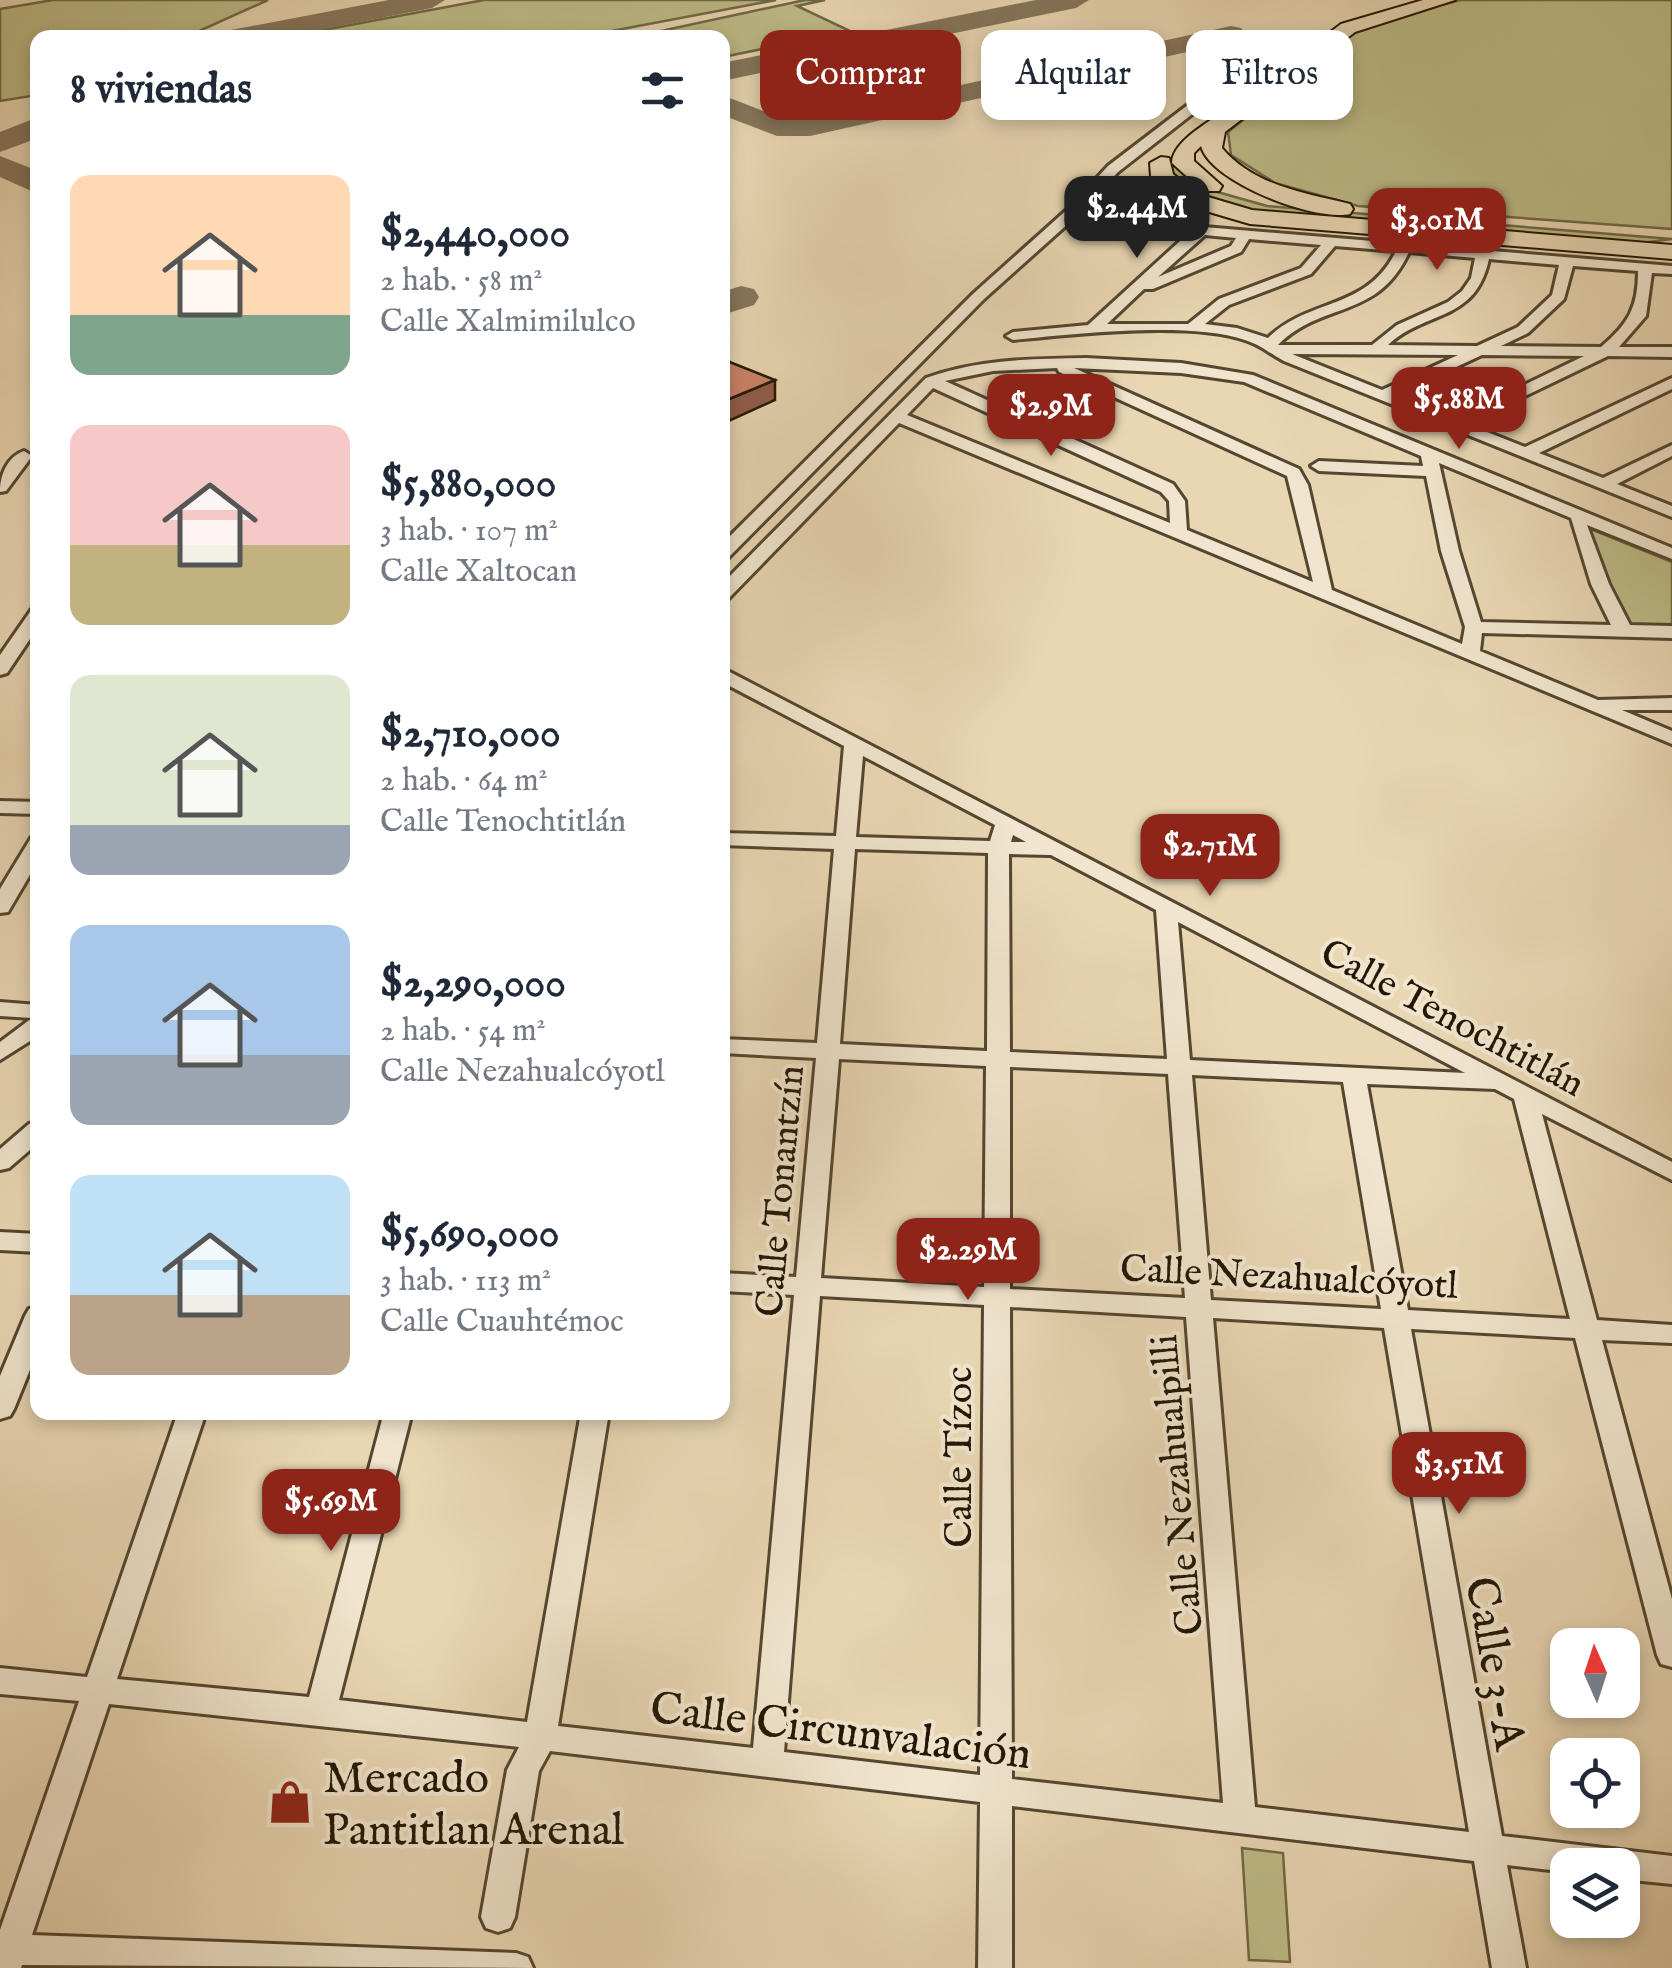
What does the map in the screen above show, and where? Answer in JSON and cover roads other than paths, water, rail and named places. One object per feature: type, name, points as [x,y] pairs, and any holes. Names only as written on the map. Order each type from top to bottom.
[{"type":"main road","points":[[1330,30],[1343,22],[1419,0]]},
{"type":"main road","points":[[1345,30],[1382,15],[1446,0]]},
{"type":"main road","points":[[1201,120],[1188,146],[1162,176],[1183,195],[1250,217],[1640,258],[1672,252]]},
{"type":"main road","points":[[1204,120],[1214,153],[1243,176],[1286,194],[1356,211]]},
{"type":"main road","points":[[1172,163],[1204,182],[1247,198],[1356,211],[1672,235]]},
{"type":"main road","points":[[1640,258],[1672,243]]},
{"type":"street","points":[[730,546],[1010,267],[1075,210],[1112,169],[1195,120]]},
{"type":"street","points":[[1005,276],[1024,268],[1086,212],[1114,179],[1196,120]]},
{"type":"street","points":[[1093,329],[1200,232],[1567,261],[1640,258],[1672,270]]},
{"type":"street","points":[[1141,288],[1236,249],[1244,235]]},
{"type":"street","points":[[1190,329],[1224,302],[1306,271],[1330,242]]},
{"type":"street","points":[[1266,348],[1284,329],[1378,288],[1396,272],[1404,248]]},
{"type":"street","points":[[1374,352],[1390,335],[1458,302],[1475,286],[1483,255]]},
{"type":"street","points":[[1453,426],[1604,352],[1623,336],[1644,309],[1640,258]]},
{"type":"street","points":[[1382,396],[1484,352],[1523,330],[1559,296],[1567,261]]},
{"type":"street","points":[[1672,352],[1374,352],[1266,348],[1216,339],[1012,336],[1093,329],[1190,329],[1255,337],[1266,348],[1672,512]]},
{"type":"street","points":[[1057,365],[1293,473],[1300,485],[1324,593]]},
{"type":"street","points":[[730,587],[939,377],[972,368],[1057,365],[1202,368],[1248,378],[1432,462],[1672,554]]},
{"type":"street","points":[[939,377],[1167,488],[1177,501],[1179,533]]},
{"type":"street","points":[[1526,453],[1672,383]]},
{"type":"street","points":[[854,396],[875,400]]},
{"type":"street","points":[[897,416],[1672,738]]},
{"type":"street","points":[[1361,448],[1371,467]]},
{"type":"street","points":[[1604,484],[1672,450]]},
{"type":"street","points":[[0,451],[30,458]]},
{"type":"street","points":[[0,487],[30,459]]},
{"type":"street","points":[[1319,466],[1432,462]]},
{"type":"street","points":[[1432,462],[1450,551],[1474,627],[1470,654]]},
{"type":"street","points":[[1580,516],[1578,523],[1600,584],[1623,630]]},
{"type":"street","points":[[0,669],[7,647],[30,622]]},
{"type":"street","points":[[1474,627],[1672,632]]},
{"type":"street","name":"Calle Tenochtitlán","points":[[730,682],[854,742],[1003,835],[1059,849],[1672,1172]]},
{"type":"street","points":[[1594,706],[1672,704]]},
{"type":"street","name":"Calle Tonantzín","points":[[767,1766],[854,742]]},
{"type":"street","points":[[0,806],[30,808]]},
{"type":"street","points":[[730,839],[847,842],[1003,835]]},
{"type":"street","name":"Calle Tízoc","points":[[995,1968],[996,1297],[1003,835]]},
{"type":"street","points":[[0,907],[30,856]]},
{"type":"street","name":"Calle Nezahualpilli","points":[[1166,905],[1240,1821]]},
{"type":"street","points":[[0,1010],[30,1012]]},
{"type":"street","points":[[0,1053],[30,1030]]},
{"type":"street","points":[[730,1046],[1354,1077],[1513,1089],[1588,1330],[1672,1655]]},
{"type":"street","name":"Calle 3-A","points":[[1354,1077],[1509,1968]]},
{"type":"street","points":[[0,1162],[30,1137]]},
{"type":"street","points":[[0,1242],[30,1244]]},
{"type":"street","name":"Calle Nezahualcóyotl","points":[[730,1282],[1672,1334]]},
{"type":"street","points":[[0,1409],[30,1336]]},
{"type":"street","points":[[189,1420],[7,1959],[516,1968]]},
{"type":"street","points":[[321,1711],[396,1420]]},
{"type":"street","points":[[498,1916],[522,1770],[540,1739],[594,1420]]},
{"type":"street","name":"Calle Circunvalación","points":[[0,1681],[321,1711],[1672,1870]]},
{"type":"place","name":"Mercado Pantitlan Arenal","points":[[290,1802]]}]
